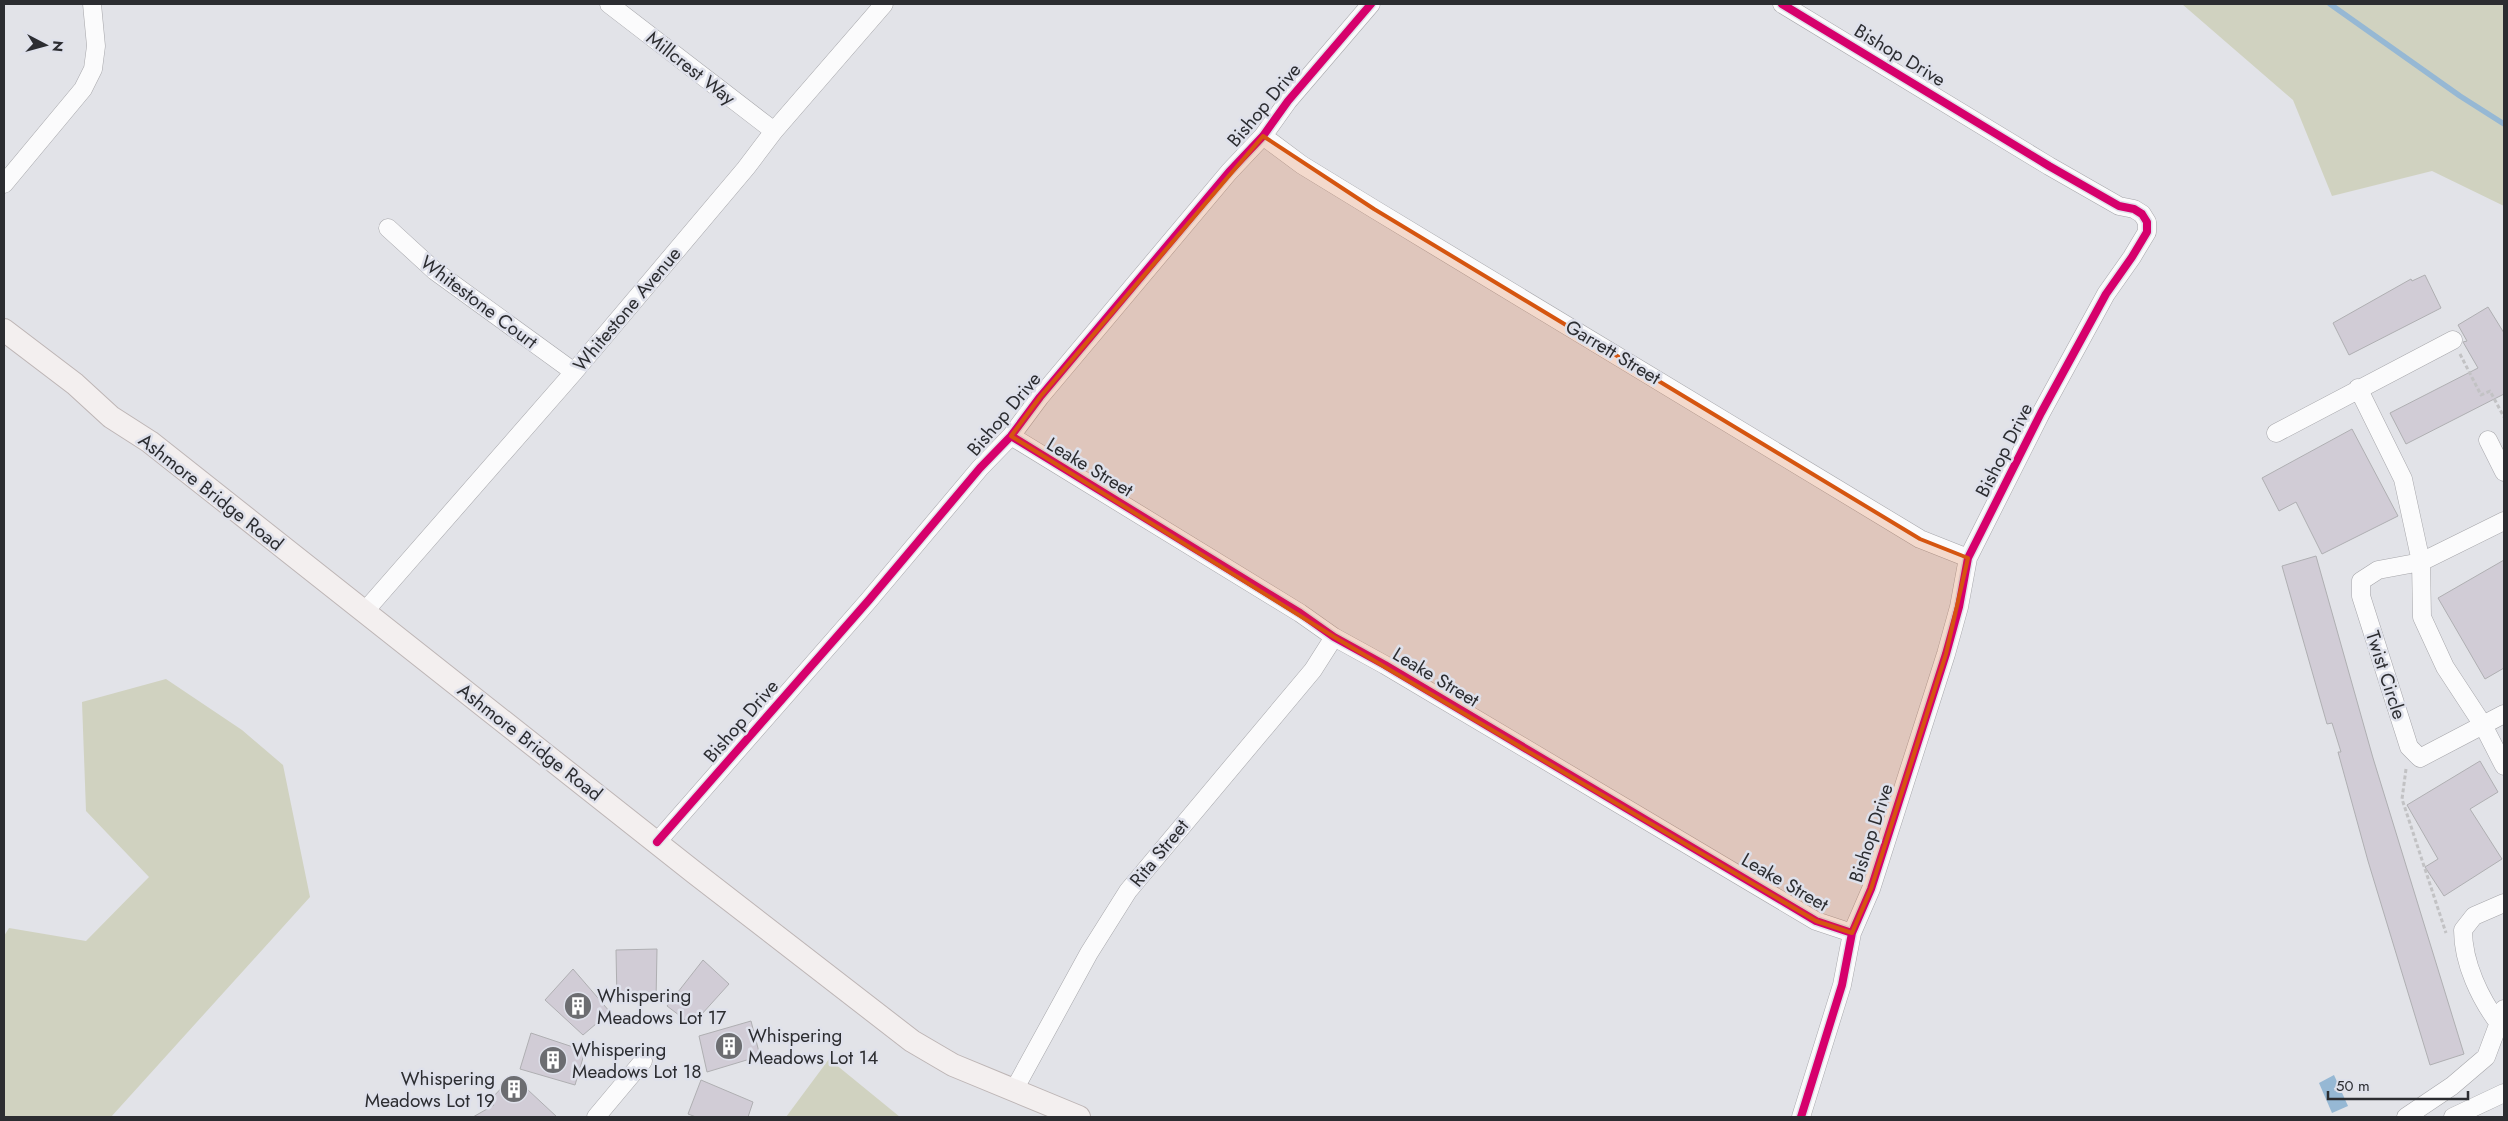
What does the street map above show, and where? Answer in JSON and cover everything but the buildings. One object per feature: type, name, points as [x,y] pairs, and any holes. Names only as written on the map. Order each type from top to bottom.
[{"type":"main road","name":"Ashmore Bridge Road","points":[[4,330],[75,384],[111,417],[150,442],[657,842],[912,1040],[953,1065],[1079,1117]]},
{"type":"street","points":[[4,184],[84,89],[93,69],[96,52],[92,4]]},
{"type":"street","name":"Millcrest Way","points":[[609,4],[774,131]]},
{"type":"street","name":"Whitestone Avenue","points":[[365,611],[574,372],[746,168],[774,131],[884,4]]},
{"type":"street","name":"Bishop Drive","points":[[657,842],[869,600],[980,468],[1011,436],[1059,374],[1228,172],[1263,136],[1288,100],[1371,4]]},
{"type":"street","name":"Bishop Drive","points":[[1782,4],[2049,166],[2119,206],[2134,209],[2142,214],[2147,222],[2147,232],[2106,294],[2041,413],[1968,558],[1959,607],[1943,663],[1871,889],[1852,933],[1842,985],[1801,1117]]},
{"type":"street","name":"Garrett Street","points":[[1263,136],[1302,165],[1920,539],[1968,558]]},
{"type":"street","name":"Whitestone Court","points":[[388,228],[435,272],[574,372]]},
{"type":"street","points":[[2276,434],[2358,388],[2453,340]]},
{"type":"street","points":[[2358,388],[2403,479],[2421,562],[2422,617],[2445,668],[2483,725],[2504,766]]},
{"type":"street","name":"Leake Street","points":[[1011,436],[1300,614],[1334,637],[1816,921],[1852,933]]},
{"type":"street","points":[[2488,440],[2504,472]]},
{"type":"street","points":[[2421,562],[2504,521]]},
{"type":"street","name":"Twist Circle","points":[[2409,746],[2361,596],[2361,581],[2378,570],[2421,562]]},
{"type":"street","name":"Rita Street","points":[[1014,1090],[1089,953],[1128,891],[1314,670],[1334,637]]},
{"type":"street","points":[[2409,746],[2420,758],[2504,714]]},
{"type":"street","points":[[2406,1117],[2452,1086],[2486,1057],[2502,1017],[2486,1008],[2463,950],[2462,930],[2474,916],[2504,903]]},
{"type":"street","points":[[596,1117],[643,1061]]},
{"type":"street","points":[[2453,1117],[2504,1093]]},
{"type":"path","points":[[2453,340],[2481,395],[2490,391],[2504,417]]},
{"type":"path","points":[[2409,746],[2402,799],[2443,931],[2463,950]]},
{"type":"highlighted area","points":[[1263,136],[1374,209],[1920,539],[1968,558],[1946,654],[1871,889],[1852,933],[1816,921],[1334,637],[1011,436],[1040,397]]},
{"type":"green space","points":[[2182,4],[2504,4],[2504,206],[2432,171],[2332,196],[2293,100]]},
{"type":"green space","points":[[166,679],[242,730],[283,765],[310,897],[111,1117],[4,1117],[4,936],[9,928],[86,941],[149,877],[86,811],[82,702]]},
{"type":"green space","points":[[829,1059],[900,1117],[786,1117]]},
{"type":"water","points":[[2334,1075],[2348,1106],[2332,1113],[2319,1083]]},
{"type":"waterway","points":[[2330,4],[2460,96],[2504,124]]},
{"type":"cycle path","points":[[657,842],[869,600],[980,468],[1011,436],[1040,397],[1229,172],[1263,136],[1288,101],[1371,4]]},
{"type":"cycle path","points":[[1782,4],[2049,166],[2119,206],[2134,209],[2142,214],[2147,222],[2147,232],[2106,294],[2041,413],[1968,558],[1959,607],[1946,654],[1871,889],[1852,933],[1842,985],[1801,1117]]},
{"type":"cycle path","points":[[1011,436],[1300,613],[1334,637],[1385,665],[1816,921],[1852,933]]},
{"type":"place","name":"Whispering Meadows Lot 17","points":[[578,1006]]},
{"type":"place","name":"Whispering Meadows Lot 14","points":[[729,1046]]},
{"type":"place","name":"Whispering Meadows Lot 18","points":[[553,1060]]},
{"type":"place","name":"Whispering Meadows Lot 19","points":[[514,1089]]}]
